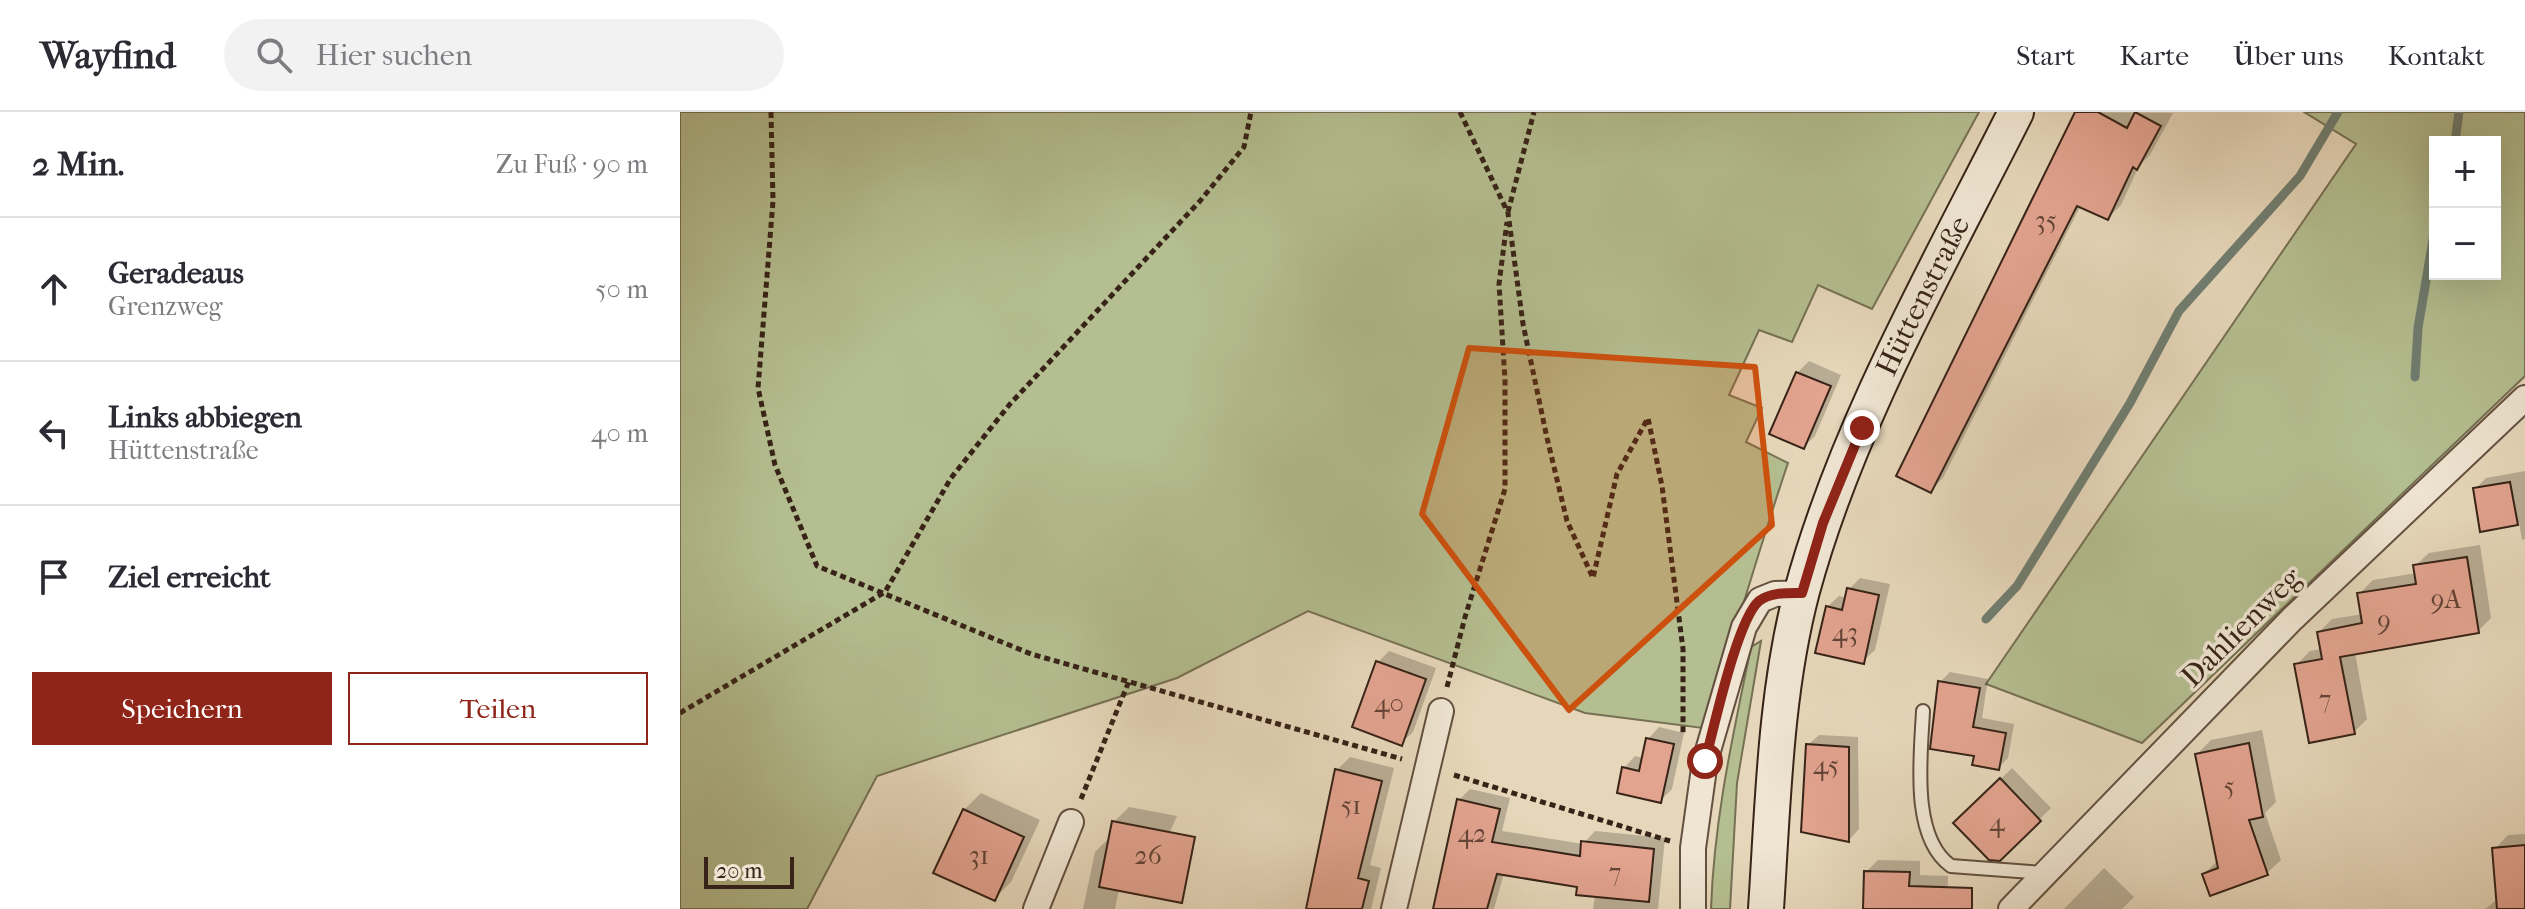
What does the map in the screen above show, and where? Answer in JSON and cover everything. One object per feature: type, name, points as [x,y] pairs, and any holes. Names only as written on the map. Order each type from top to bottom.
[{"type":"main road","name":"Hüttenstraße","points":[[1766,909],[1784,691],[1802,593],[1823,523],[1862,428],[2016,112]]},
{"type":"street","name":"Dahlienweg","points":[[2011,909],[2292,619],[2525,398]]},
{"type":"street","points":[[1693,909],[1693,848],[1705,761],[1744,627],[1760,600],[1775,594],[1802,593]]},
{"type":"street","points":[[1394,909],[1441,711]]},
{"type":"street","points":[[1036,909],[1071,822]]},
{"type":"lane","points":[[1923,711],[1919,789],[1931,838],[1940,858],[1951,866],[2044,873]]},
{"type":"path","points":[[771,112],[773,201],[758,388],[775,465],[817,566],[1031,654],[1129,681],[1425,778]]},
{"type":"path","points":[[681,709],[885,592],[951,478],[1010,404],[1200,201],[1244,147],[1251,112]]},
{"type":"path","points":[[1460,112],[1508,213],[1523,324],[1547,438],[1567,521],[1593,578],[1617,474],[1648,418],[1662,486],[1683,649],[1683,744]]},
{"type":"path","points":[[1441,711],[1465,617],[1505,489],[1505,380],[1499,284],[1508,213],[1534,112]]},
{"type":"path","points":[[1071,822],[1129,681]]},
{"type":"path","points":[[1455,775],[1693,848]]},
{"type":"highlighted area","points":[[1469,348],[1755,367],[1772,525],[1569,710],[1422,514]]},
{"type":"green space","points":[[680,112],[1979,112],[1872,309],[1818,285],[1792,342],[1759,330],[1729,395],[1762,408],[1746,442],[1788,463],[1703,728],[1585,713],[1308,611],[1177,678],[877,776],[807,909],[680,909]]},
{"type":"green space","points":[[2304,112],[2525,112],[2525,376],[2142,743],[1986,684],[2356,144]]},
{"type":"green space","points":[[1761,641],[1737,783],[1730,909],[1711,909],[1716,842],[1731,745],[1751,647]]},
{"type":"building","points":[[2075,112],[2098,112],[2127,128],[2135,112],[2161,126],[2137,170],[2133,167],[2108,220],[2077,206],[1931,493],[1896,476]]},
{"type":"building","points":[[1796,372],[1831,386],[1804,449],[1769,434]]},
{"type":"building","points":[[2510,482],[2518,525],[2480,532],[2473,488]]},
{"type":"building","points":[[2467,557],[2479,633],[2340,657],[2355,734],[2309,743],[2294,664],[2322,659],[2317,632],[2362,623],[2357,593],[2416,584],[2413,565]]},
{"type":"building","points":[[1847,588],[1879,595],[1864,664],[1815,653],[1826,606],[1842,610]]},
{"type":"building","points":[[1376,661],[1426,679],[1402,746],[1352,727]]},
{"type":"building","points":[[1938,681],[1980,688],[1973,727],[2006,733],[1999,770],[1972,765],[1974,756],[1930,749]]},
{"type":"building","points":[[1646,738],[1674,744],[1661,803],[1617,793],[1622,767],[1639,771]]},
{"type":"building","points":[[2249,743],[2263,817],[2249,820],[2268,875],[2210,896],[2202,874],[2218,868],[2195,754]]},
{"type":"building","points":[[1806,744],[1849,747],[1849,842],[1801,832]]},
{"type":"building","points":[[1335,769],[1382,781],[1358,878],[1369,881],[1362,909],[1306,909]]},
{"type":"building","points":[[2000,778],[2041,821],[2000,861],[1989,860],[1953,823]]},
{"type":"building","points":[[1457,799],[1500,809],[1492,842],[1580,856],[1581,841],[1654,849],[1649,902],[1576,895],[1577,887],[1497,874],[1487,909],[1433,909]]},
{"type":"building","points":[[963,809],[1024,837],[995,901],[933,873]]},
{"type":"building","points":[[1112,821],[1195,837],[1182,903],[1099,887]]},
{"type":"building","points":[[2525,845],[2525,909],[2497,909],[2492,848]]},
{"type":"building","points":[[1864,871],[1910,872],[1909,886],[1972,888],[1972,909],[1863,909]]},
{"type":"waterway","points":[[1986,619],[2017,586],[2130,403],[2179,311],[2300,176],[2338,112]]},
{"type":"waterway","points":[[2456,136],[2459,112]]},
{"type":"waterway","points":[[2415,377],[2418,328],[2429,263]]},
{"type":"route","points":[[1705,761],[1750,613],[1760,600],[1775,594],[1802,593],[1823,523],[1862,428]]}]
